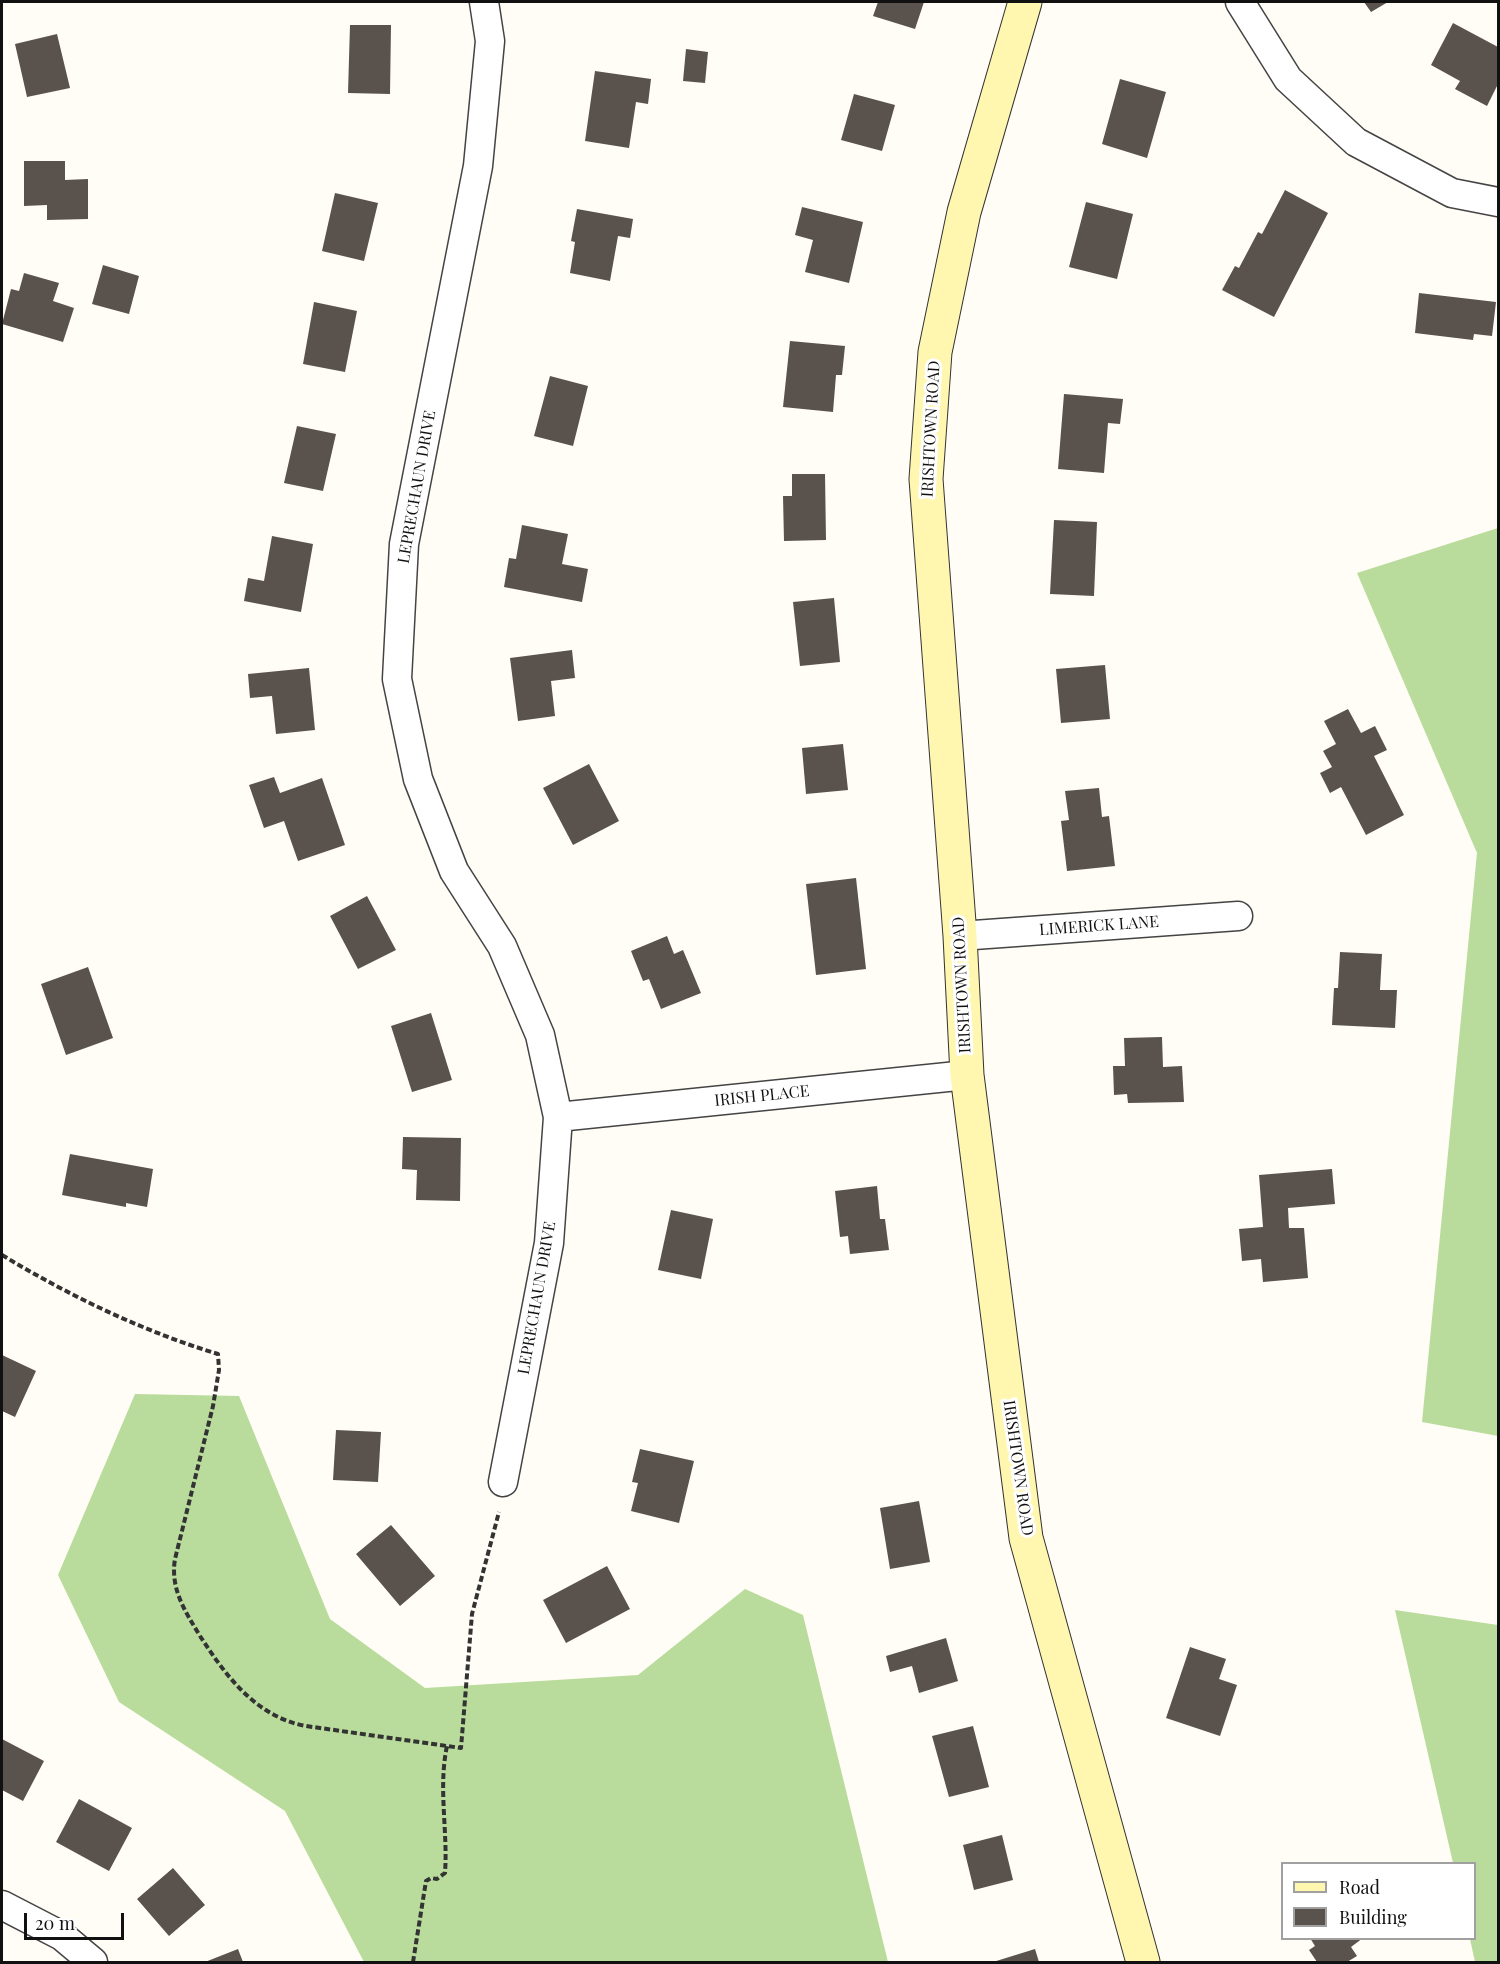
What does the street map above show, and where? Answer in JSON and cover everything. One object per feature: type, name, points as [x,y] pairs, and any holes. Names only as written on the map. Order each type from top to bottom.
[{"type":"street","name":"LEPRECHAUN DRIVE","points":[[484,2],[490,41],[478,166],[404,544],[397,679],[418,779],[454,871],[502,946],[540,1035],[558,1117],[549,1243],[503,1482]]},
{"type":"street","name":"IRISHTOWN ROAD","points":[[1025,2],[964,212],[935,352],[926,479],[960,936],[967,1074],[1026,1538],[1143,1962]]},
{"type":"street","points":[[1240,2],[1288,79],[1356,142],[1452,193],[1498,202]]},
{"type":"street","name":"LIMERICK LANE","points":[[960,936],[1238,916]]},
{"type":"street","name":"IRISH PLACE","points":[[558,1117],[967,1074]]},
{"type":"street","points":[[2,1905],[62,1936],[93,1962]]},
{"type":"path","points":[[2,1255],[50,1284],[106,1312],[219,1354],[219,1370],[213,1406],[176,1559],[173,1581],[188,1616],[223,1672],[262,1708],[296,1724],[461,1748],[472,1614],[496,1530]]},
{"type":"path","points":[[413,1962],[426,1881],[431,1878],[437,1879],[445,1873],[446,1815],[441,1773],[447,1746]]},
{"type":"green space","points":[[1498,528],[1498,1436],[1422,1422],[1477,853],[1357,573]]},
{"type":"green space","points":[[135,1394],[239,1396],[330,1619],[425,1688],[638,1675],[745,1589],[803,1615],[888,1962],[364,1962],[285,1811],[119,1702],[58,1575]]},
{"type":"green space","points":[[1395,1610],[1498,1625],[1498,1962],[1475,1962],[1470,1940],[1476,1940],[1476,1862],[1453,1862]]},
{"type":"building","points":[[878,2],[924,2],[915,29],[873,16]]},
{"type":"building","points":[[1364,2],[1388,2],[1371,12]]},
{"type":"building","points":[[1453,23],[1498,47],[1498,84],[1487,106],[1455,89],[1460,81],[1431,65]]},
{"type":"building","points":[[350,25],[391,25],[390,94],[348,93]]},
{"type":"building","points":[[57,34],[70,88],[27,97],[15,44]]},
{"type":"building","points":[[686,49],[708,52],[705,83],[683,81]]},
{"type":"building","points":[[595,71],[651,79],[648,104],[636,102],[629,148],[585,141]]},
{"type":"building","points":[[1120,79],[1166,92],[1147,158],[1102,144]]},
{"type":"building","points":[[854,94],[895,105],[882,151],[841,140]]},
{"type":"building","points":[[24,161],[65,161],[65,180],[88,179],[88,219],[47,220],[47,205],[24,206]]},
{"type":"building","points":[[1285,190],[1328,213],[1274,317],[1222,290],[1235,266],[1239,268],[1258,232],[1262,234]]},
{"type":"building","points":[[335,193],[378,203],[364,261],[322,251]]},
{"type":"building","points":[[1086,202],[1133,214],[1117,279],[1069,267]]},
{"type":"building","points":[[802,207],[863,222],[849,283],[805,272],[813,240],[795,235]]},
{"type":"building","points":[[577,209],[633,219],[630,238],[618,236],[610,281],[570,273],[575,242],[571,241]]},
{"type":"building","points":[[103,265],[139,276],[129,314],[92,304]]},
{"type":"building","points":[[24,273],[59,283],[53,301],[74,308],[63,342],[2,324],[11,289],[19,291]]},
{"type":"building","points":[[1419,293],[1496,302],[1492,336],[1474,334],[1473,340],[1415,333]]},
{"type":"building","points":[[314,302],[357,311],[345,372],[303,364]]},
{"type":"building","points":[[790,341],[845,346],[842,375],[836,375],[833,412],[783,407]]},
{"type":"building","points":[[550,376],[588,386],[573,446],[534,436]]},
{"type":"building","points":[[1064,394],[1123,399],[1120,424],[1108,423],[1104,473],[1058,469]]},
{"type":"building","points":[[297,426],[336,434],[323,491],[284,483]]},
{"type":"building","points":[[792,474],[825,474],[826,540],[784,541],[783,496],[792,496]]},
{"type":"building","points":[[1054,520],[1097,522],[1094,596],[1050,594]]},
{"type":"building","points":[[522,525],[568,534],[562,564],[588,569],[582,602],[504,587],[509,558],[516,559]]},
{"type":"building","points":[[272,536],[313,544],[301,612],[244,601],[248,578],[264,581]]},
{"type":"building","points":[[834,598],[840,662],[800,666],[793,602]]},
{"type":"building","points":[[572,650],[575,678],[551,681],[555,716],[518,721],[510,658]]},
{"type":"building","points":[[1105,665],[1110,719],[1061,723],[1056,669]]},
{"type":"building","points":[[309,668],[315,730],[276,734],[272,696],[250,698],[248,674]]},
{"type":"building","points":[[1348,709],[1361,733],[1375,726],[1387,750],[1374,756],[1404,815],[1366,835],[1341,787],[1330,793],[1320,773],[1332,767],[1323,751],[1336,744],[1324,721]]},
{"type":"building","points":[[843,744],[848,790],[806,794],[802,748]]},
{"type":"building","points":[[589,764],[619,821],[573,845],[543,788]]},
{"type":"building","points":[[274,777],[280,793],[322,778],[345,845],[298,861],[284,821],[264,828],[249,785]]},
{"type":"building","points":[[1099,788],[1102,817],[1109,816],[1115,866],[1067,871],[1061,821],[1069,820],[1065,791]]},
{"type":"building","points":[[856,878],[866,969],[816,975],[806,884]]},
{"type":"building","points":[[367,896],[396,950],[358,969],[330,916]]},
{"type":"building","points":[[667,936],[674,954],[683,950],[701,993],[661,1009],[649,979],[643,981],[631,951]]},
{"type":"building","points":[[1340,952],[1382,954],[1380,990],[1397,990],[1395,1028],[1332,1025],[1334,988],[1338,988]]},
{"type":"building","points":[[88,967],[113,1038],[66,1055],[41,984]]},
{"type":"building","points":[[431,1013],[452,1080],[412,1092],[391,1026]]},
{"type":"building","points":[[1162,1037],[1163,1067],[1182,1066],[1184,1102],[1128,1103],[1127,1094],[1114,1095],[1113,1066],[1125,1066],[1124,1038]]},
{"type":"building","points":[[403,1137],[461,1138],[460,1201],[416,1200],[417,1170],[402,1169]]},
{"type":"building","points":[[70,1154],[153,1169],[147,1207],[126,1203],[126,1207],[62,1195]]},
{"type":"building","points":[[1332,1169],[1335,1204],[1288,1208],[1289,1228],[1304,1228],[1308,1278],[1263,1282],[1261,1259],[1242,1261],[1239,1229],[1263,1227],[1259,1175]]},
{"type":"building","points":[[877,1186],[880,1219],[885,1219],[889,1250],[850,1254],[848,1236],[840,1237],[835,1191]]},
{"type":"building","points":[[671,1210],[713,1219],[701,1279],[658,1270]]},
{"type":"building","points":[[2,1355],[36,1371],[15,1417],[2,1411]]},
{"type":"building","points":[[336,1430],[381,1432],[378,1482],[333,1480]]},
{"type":"building","points":[[640,1449],[694,1461],[679,1523],[631,1511],[638,1483],[632,1482]]},
{"type":"building","points":[[919,1501],[930,1562],[890,1569],[880,1508]]},
{"type":"building","points":[[391,1525],[435,1576],[400,1606],[356,1554]]},
{"type":"building","points":[[607,1566],[630,1609],[566,1643],[543,1600]]},
{"type":"building","points":[[946,1638],[958,1681],[919,1693],[912,1666],[890,1672],[886,1656]]},
{"type":"building","points":[[1190,1647],[1226,1659],[1219,1679],[1237,1685],[1220,1736],[1166,1718]]},
{"type":"building","points":[[973,1726],[989,1787],[949,1797],[932,1736]]},
{"type":"building","points":[[2,1739],[44,1761],[23,1801],[2,1790]]},
{"type":"building","points":[[79,1799],[132,1828],[109,1871],[56,1842]]},
{"type":"building","points":[[1002,1835],[1013,1880],[974,1890],[963,1845]]},
{"type":"building","points":[[173,1868],[205,1905],[169,1936],[137,1899]]},
{"type":"building","points":[[1311,1940],[1360,1940],[1351,1947],[1357,1956],[1347,1962],[1317,1962],[1309,1950],[1315,1946]]},
{"type":"building","points":[[238,1949],[243,1962],[205,1962]]},
{"type":"building","points":[[1035,1949],[1039,1962],[993,1962]]}]
